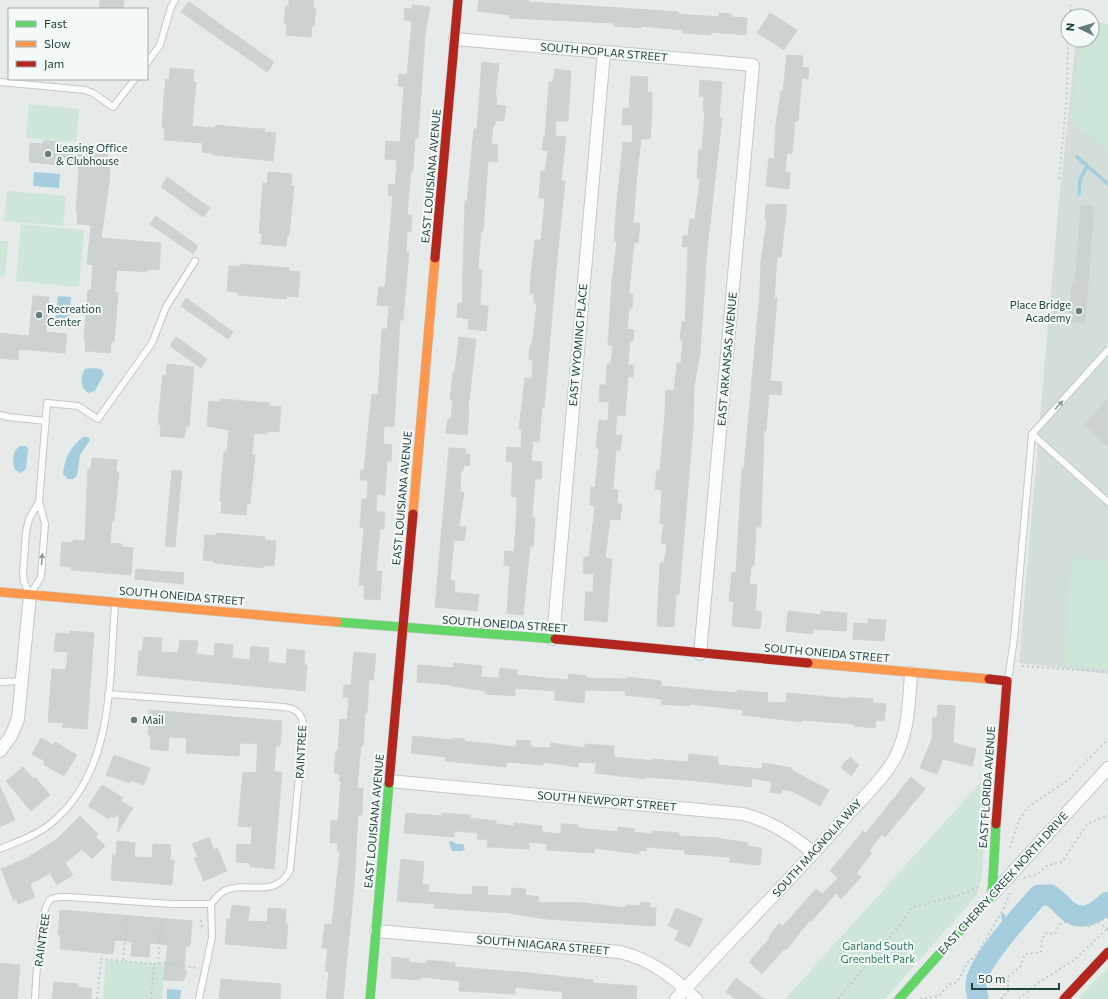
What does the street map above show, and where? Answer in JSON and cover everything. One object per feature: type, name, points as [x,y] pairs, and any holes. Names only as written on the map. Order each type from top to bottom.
[{"type":"street","name":"EAST LOUISIANA AVENUE","points":[[370,999],[458,0]]},
{"type":"street","name":"SOUTH POPLAR STREET","points":[[455,39],[753,65]]},
{"type":"street","name":"EAST WYOMING PLACE","points":[[553,639],[604,52]]},
{"type":"street","name":"EAST ARKANSAS AVENUE","points":[[700,654],[753,65]]},
{"type":"street","name":"SOUTH ONEIDA STREET","points":[[0,592],[403,628],[553,639],[700,654],[1007,681]]},
{"type":"street","points":[[0,750],[9,739],[18,722],[30,595]]},
{"type":"street","name":"SOUTH MAGNOLIA WAY","points":[[676,999],[814,853],[885,772],[896,756],[902,741],[908,713],[911,673]]},
{"type":"street","name":"EAST FLORIDA AVENUE","points":[[992,895],[1007,681]]},
{"type":"street","name":"EAST CHERRY CREEK NORTH DRIVE","points":[[899,999],[1108,768]]},
{"type":"street","name":"SOUTH NEWPORT STREET","points":[[389,781],[743,814],[760,818],[785,831],[814,853]]},
{"type":"street","name":"SOUTH NIAGARA STREET","points":[[376,931],[620,952],[640,958],[654,965],[696,999]]},
{"type":"street","points":[[1064,999],[1108,952]]},
{"type":"lane","points":[[148,62],[160,45],[171,7],[175,0]]},
{"type":"lane","points":[[0,82],[85,90],[93,93],[113,107],[134,80]]},
{"type":"lane","points":[[30,595],[41,577],[45,524],[39,502],[47,402],[78,406],[98,419],[152,343],[164,312],[195,261]]},
{"type":"lane","points":[[1007,681],[1014,639],[1032,434],[1108,350]]},
{"type":"lane","points":[[0,415],[12,418],[46,421]]},
{"type":"lane","points":[[1032,434],[1108,502]]},
{"type":"lane","points":[[30,595],[23,576],[26,539],[29,520],[39,502]]},
{"type":"lane","points":[[0,849],[27,838],[43,829],[59,816],[74,798],[98,754],[103,734],[108,694],[115,602]]},
{"type":"lane","points":[[0,682],[22,681]]},
{"type":"lane","name":"RAINTREE","points":[[35,999],[43,921],[47,904],[53,898],[68,896],[172,904],[211,904],[225,890],[271,886],[282,880],[289,872],[292,862],[303,734],[302,715],[297,710],[284,707],[108,694]]},
{"type":"lane","points":[[199,999],[212,937],[211,904]]},
{"type":"path","points":[[1059,179],[1067,95],[1068,48]]},
{"type":"path","points":[[1022,666],[1108,672]]},
{"type":"path","points":[[1008,853],[1019,820],[1028,807],[1068,780],[1108,740]]},
{"type":"path","points":[[1020,879],[1031,877],[1046,866],[1062,862],[1087,824],[1108,815]]},
{"type":"path","points":[[838,999],[899,926],[912,907],[960,895],[975,889],[982,885],[993,872]]},
{"type":"path","points":[[920,999],[939,996],[948,985],[957,982],[968,962],[977,954],[984,939],[997,920],[1008,901],[1011,889]]},
{"type":"path","points":[[1001,999],[1008,991],[1008,980],[1010,974],[1020,967],[1025,954],[1041,952],[1042,939],[1046,933],[1055,934],[1060,924],[1067,921],[1089,926],[1108,917]]},
{"type":"path","points":[[123,961],[127,918]]},
{"type":"path","points":[[158,964],[162,922]]},
{"type":"path","points":[[1019,999],[1038,983],[1074,960],[1108,928],[1098,922]]},
{"type":"path","points":[[97,999],[101,959],[154,964],[165,963],[198,968]]},
{"type":"path","points":[[151,999],[154,964]]},
{"type":"shaded area","name":"Place Bridge Academy","points":[[1100,23],[1108,24],[1108,674],[1019,663],[1058,211],[1075,48],[1100,48]]},
{"type":"green space","points":[[1100,24],[1108,24],[1108,152],[1071,121],[1078,54],[1080,48],[1100,48]]},
{"type":"green space","points":[[29,104],[79,109],[76,142],[26,138]]},
{"type":"green space","points":[[7,191],[66,196],[63,226],[4,221]]},
{"type":"green space","points":[[21,224],[84,230],[79,287],[16,281]]},
{"type":"green space","points":[[0,241],[8,241],[5,277],[0,276]]},
{"type":"green space","points":[[1072,558],[1108,561],[1108,669],[1063,665]]},
{"type":"green space","name":"Garland South Greenbelt Park","points":[[988,774],[982,875],[977,895],[885,999],[785,999]]},
{"type":"green space","points":[[106,960],[165,965],[162,999],[103,999]]},
{"type":"green space","points":[[1108,967],[1108,999],[1078,999]]},
{"type":"water","points":[[34,172],[60,174],[59,188],[33,186]]},
{"type":"water","points":[[58,296],[71,297],[69,322],[55,321]]},
{"type":"water","points":[[85,369],[101,369],[104,374],[95,391],[88,393],[82,385],[82,375]]},
{"type":"water","points":[[83,437],[88,437],[90,440],[80,455],[77,476],[73,479],[68,479],[63,474],[65,463],[71,449]]},
{"type":"water","points":[[20,446],[26,446],[28,449],[26,469],[21,473],[15,470],[13,464],[15,451]]},
{"type":"water","points":[[452,841],[456,844],[463,844],[465,849],[462,851],[452,851],[449,842]]},
{"type":"water","points":[[167,989],[181,990],[180,999],[167,999]]},
{"type":"building","points":[[100,0],[124,0],[123,8],[99,8]]},
{"type":"building","points":[[289,0],[314,0],[313,8],[316,8],[311,37],[286,35],[287,24],[284,24],[286,5],[289,6]]},
{"type":"building","points":[[479,0],[529,0],[529,2],[678,12],[678,14],[719,17],[719,13],[732,14],[732,17],[747,18],[746,35],[711,32],[711,35],[683,33],[683,30],[641,26],[641,28],[614,26],[614,23],[509,18],[509,15],[477,11]]},
{"type":"building","points":[[189,2],[274,62],[267,72],[181,12]]},
{"type":"building","points":[[412,5],[430,7],[425,35],[418,138],[415,137],[413,171],[411,171],[407,215],[412,215],[411,232],[407,232],[406,252],[409,252],[403,320],[400,320],[394,427],[384,426],[383,444],[392,445],[391,461],[387,461],[385,495],[377,494],[376,512],[385,512],[384,529],[380,529],[376,571],[382,571],[380,600],[364,599],[364,585],[359,585],[364,528],[360,528],[362,499],[367,499],[368,480],[360,480],[361,470],[364,470],[372,394],[378,395],[382,329],[387,329],[389,306],[377,305],[379,287],[385,287],[393,196],[388,195],[389,184],[395,185],[397,160],[385,159],[386,141],[400,142],[404,87],[398,86],[399,74],[407,75],[412,21],[404,20],[405,8],[412,9]]},
{"type":"building","points":[[770,13],[797,30],[784,50],[757,33]]},
{"type":"building","points":[[787,55],[803,56],[802,67],[809,68],[808,79],[802,78],[798,121],[795,121],[792,154],[787,153],[785,172],[790,172],[789,189],[766,186],[769,158],[774,159],[776,125],[781,91],[783,92]]},
{"type":"building","points":[[482,62],[499,64],[495,97],[497,98],[496,105],[506,106],[504,121],[495,120],[495,125],[493,125],[491,144],[498,145],[497,162],[488,161],[483,231],[481,231],[478,269],[482,270],[480,305],[488,306],[486,331],[468,329],[469,319],[457,317],[458,303],[462,303],[465,201],[467,201],[474,129],[477,129]]},
{"type":"building","points":[[170,68],[194,70],[193,82],[196,82],[192,126],[215,128],[216,125],[265,129],[264,132],[276,133],[273,161],[213,155],[213,153],[202,152],[203,143],[164,140],[165,128],[162,128],[164,98],[166,79],[169,80]]},
{"type":"building","points":[[555,69],[571,71],[568,121],[556,121],[555,136],[566,137],[561,181],[565,181],[544,408],[542,407],[539,442],[533,441],[531,461],[542,462],[541,479],[535,479],[532,517],[535,517],[533,547],[530,547],[523,615],[507,613],[510,566],[504,565],[505,551],[514,552],[517,497],[511,496],[513,462],[506,461],[507,447],[521,448],[522,429],[519,429],[525,378],[532,379],[533,360],[529,360],[537,303],[534,303],[534,294],[530,293],[531,274],[535,240],[541,240],[545,198],[539,198],[541,171],[545,171],[548,151],[542,150],[544,136],[545,137],[549,82],[553,82]]},
{"type":"building","points":[[631,76],[648,77],[647,92],[652,92],[652,110],[650,139],[641,139],[637,174],[633,223],[640,223],[638,243],[634,242],[629,293],[633,294],[632,308],[629,308],[627,329],[634,330],[633,341],[630,341],[628,365],[634,365],[633,377],[628,376],[625,416],[617,415],[615,435],[622,435],[620,451],[616,450],[613,489],[618,490],[617,504],[622,504],[620,520],[610,519],[605,558],[612,559],[607,622],[584,620],[586,592],[593,592],[594,574],[583,573],[584,557],[589,557],[595,506],[590,505],[591,487],[595,488],[599,449],[596,448],[599,420],[608,421],[609,402],[599,402],[600,385],[606,385],[607,364],[611,364],[613,345],[608,345],[612,281],[617,241],[614,241],[623,142],[632,143],[633,125],[622,125],[623,108],[629,109]]},
{"type":"building","points":[[700,80],[722,82],[719,117],[722,118],[707,249],[700,353],[694,387],[693,428],[679,595],[676,595],[674,627],[657,626],[660,563],[664,563],[667,544],[661,543],[664,524],[660,523],[662,490],[655,489],[657,470],[660,470],[666,390],[674,391],[677,363],[681,363],[683,340],[680,340],[682,321],[685,322],[688,247],[682,247],[683,236],[688,236],[690,219],[695,219],[700,179],[697,179],[699,149],[702,149],[705,111],[703,111],[704,97],[699,96]]},
{"type":"building","points":[[44,140],[59,142],[59,145],[67,146],[67,151],[108,154],[107,166],[110,166],[109,184],[101,238],[161,243],[159,270],[147,269],[147,272],[117,270],[115,292],[118,293],[114,342],[111,342],[110,353],[85,351],[86,339],[84,339],[88,290],[91,290],[93,265],[87,264],[91,225],[77,224],[78,213],[76,212],[79,167],[29,162],[30,143],[43,144]]},
{"type":"building","points":[[268,172],[292,174],[291,186],[294,186],[289,235],[287,235],[286,246],[261,244],[262,233],[259,233],[263,183],[267,184]]},
{"type":"building","points":[[167,177],[210,208],[203,217],[161,187]]},
{"type":"building","points":[[766,204],[787,205],[781,257],[777,257],[774,298],[777,298],[770,381],[782,382],[781,395],[769,394],[766,431],[764,430],[761,527],[756,527],[754,566],[751,566],[749,584],[757,585],[755,611],[762,612],[760,629],[732,626],[734,602],[729,601],[732,572],[736,573],[742,468],[744,468],[760,291],[761,261],[767,220],[765,220]]},
{"type":"building","points":[[1081,205],[1094,206],[1085,323],[1069,322],[1072,284],[1075,284]]},
{"type":"building","points":[[156,216],[198,246],[193,254],[150,224]]},
{"type":"building","points":[[240,264],[289,268],[289,271],[300,272],[298,297],[287,296],[286,299],[238,295],[238,292],[227,291],[229,266],[240,267]]},
{"type":"building","name":"Recreation Center","points":[[33,296],[49,297],[46,332],[67,334],[65,353],[19,349],[18,360],[0,358],[0,333],[29,336]]},
{"type":"building","points":[[186,298],[233,332],[228,339],[181,306]]},
{"type":"building","points":[[176,337],[207,359],[201,368],[170,346]]},
{"type":"building","points":[[459,337],[476,339],[468,409],[467,435],[446,433],[448,419],[451,419],[453,400],[450,400]]},
{"type":"building","points":[[167,364],[194,367],[189,427],[186,427],[184,438],[160,436],[161,425],[158,424],[159,412],[163,375],[166,376]]},
{"type":"building","points":[[1108,398],[1108,447],[1084,425]]},
{"type":"building","points":[[221,399],[269,403],[269,406],[281,407],[279,432],[267,431],[267,434],[254,433],[252,455],[255,455],[250,504],[247,504],[246,515],[221,513],[222,501],[220,501],[224,452],[227,452],[229,430],[207,426],[209,401],[220,402]]},
{"type":"building","points":[[449,448],[466,449],[466,454],[470,454],[469,466],[464,465],[463,471],[461,471],[460,492],[464,492],[459,526],[466,527],[464,541],[454,540],[450,580],[455,581],[454,592],[479,595],[477,611],[435,607]]},
{"type":"building","points":[[92,458],[117,460],[116,471],[119,472],[114,521],[112,520],[110,543],[122,544],[122,547],[133,548],[131,575],[71,570],[71,567],[60,566],[62,542],[73,543],[73,540],[85,541],[88,469],[91,469]]},
{"type":"building","points":[[172,470],[182,471],[175,547],[165,546]]},
{"type":"building","points":[[216,533],[265,537],[265,540],[276,541],[274,566],[263,565],[263,568],[214,563],[214,561],[203,560],[205,535],[216,536]]},
{"type":"building","points":[[136,569],[184,573],[183,584],[135,579]]},
{"type":"building","points":[[788,611],[821,615],[821,611],[847,613],[846,631],[813,629],[813,634],[786,631]]},
{"type":"building","points":[[868,619],[886,620],[884,641],[853,639],[854,623],[868,624]]},
{"type":"building","points":[[70,631],[94,633],[87,729],[62,727],[64,723],[48,722],[52,669],[66,670],[68,652],[54,651],[56,633],[70,634]]},
{"type":"building","points":[[144,637],[162,638],[161,652],[178,653],[180,640],[198,641],[196,654],[214,656],[215,643],[233,645],[232,658],[250,660],[251,646],[269,648],[268,662],[286,664],[287,649],[305,651],[304,665],[307,665],[305,691],[137,675],[139,651],[142,651]]},
{"type":"building","points":[[354,652],[376,654],[373,680],[369,680],[363,746],[361,745],[357,788],[363,788],[362,815],[358,815],[354,886],[343,999],[326,999],[329,972],[325,971],[328,948],[322,948],[325,924],[332,924],[340,851],[337,851],[338,843],[330,843],[331,820],[338,821],[341,781],[339,781],[340,774],[334,773],[336,751],[338,751],[340,719],[347,720],[349,697],[343,697],[344,685],[351,685]]},
{"type":"building","points":[[454,663],[482,666],[481,677],[499,678],[500,668],[517,670],[516,675],[568,680],[569,674],[587,676],[586,678],[627,679],[627,677],[661,681],[661,686],[737,693],[737,690],[768,693],[767,702],[786,703],[787,693],[849,699],[849,697],[873,699],[873,703],[886,704],[884,721],[876,720],[875,728],[854,726],[854,724],[802,720],[802,722],[742,715],[743,710],[690,704],[689,706],[661,704],[662,699],[625,695],[626,691],[585,690],[584,703],[555,700],[555,691],[515,688],[515,696],[485,694],[486,691],[451,685],[417,682],[418,665],[453,668]]},
{"type":"building","points":[[938,705],[955,706],[953,743],[976,749],[972,766],[943,759],[937,774],[920,768],[932,739],[933,717],[937,718]]},
{"type":"building","points":[[149,710],[282,721],[280,746],[276,746],[274,772],[282,772],[274,869],[250,867],[250,863],[236,862],[237,844],[251,845],[252,827],[238,826],[243,772],[256,773],[258,744],[240,743],[239,756],[186,753],[187,738],[169,737],[168,751],[150,749],[151,735],[148,735]]},
{"type":"building","points":[[413,736],[453,740],[453,738],[465,739],[464,741],[516,747],[517,740],[531,741],[531,747],[550,748],[551,743],[585,748],[585,744],[614,746],[614,757],[653,761],[653,759],[688,762],[689,754],[718,757],[718,765],[762,769],[763,763],[792,768],[791,770],[829,790],[820,806],[792,791],[782,789],[781,794],[770,792],[772,782],[752,778],[751,787],[646,777],[645,779],[595,773],[596,763],[579,762],[578,767],[543,762],[543,765],[507,762],[506,767],[445,761],[446,757],[411,753]]},
{"type":"building","points":[[41,738],[53,745],[55,742],[77,755],[64,776],[43,764],[45,761],[32,754]]},
{"type":"building","points":[[114,755],[150,768],[144,785],[131,780],[130,783],[106,775]]},
{"type":"building","points":[[850,757],[859,765],[851,776],[841,767]]},
{"type":"building","points":[[23,767],[34,780],[35,777],[50,795],[31,811],[6,781]]},
{"type":"building","points":[[911,777],[925,789],[885,837],[882,834],[869,851],[872,853],[856,873],[861,877],[841,899],[836,893],[811,922],[810,920],[786,950],[784,949],[762,974],[749,962],[770,938],[769,937],[779,923],[783,926],[816,889],[822,894],[838,878],[830,871],[863,831],[866,833]]},
{"type":"building","points":[[102,785],[123,798],[121,801],[133,808],[118,832],[119,813],[114,818],[111,816],[109,819],[88,806]]},
{"type":"building","points":[[0,786],[15,820],[0,827]]},
{"type":"building","points":[[406,813],[442,816],[442,813],[471,815],[470,818],[496,821],[496,824],[514,826],[514,823],[542,826],[542,832],[561,834],[561,824],[578,825],[578,828],[617,832],[618,827],[635,829],[634,832],[652,834],[652,831],[679,833],[679,836],[717,838],[748,843],[748,846],[762,848],[760,865],[730,862],[730,857],[685,854],[685,850],[646,847],[646,851],[639,850],[639,854],[595,848],[594,853],[547,850],[547,844],[529,842],[529,849],[487,847],[488,840],[477,839],[478,833],[455,831],[454,837],[404,833]]},
{"type":"building","points":[[80,816],[98,834],[95,836],[105,846],[92,859],[82,849],[65,863],[73,875],[57,885],[50,873],[30,884],[35,897],[18,904],[16,898],[14,901],[1,869],[27,858],[57,839]]},
{"type":"building","points":[[209,837],[214,850],[217,848],[227,871],[204,881],[194,858],[198,857],[192,844]]},
{"type":"building","points":[[117,841],[135,843],[134,857],[152,858],[153,844],[171,845],[170,860],[174,860],[172,885],[111,880],[113,854],[116,858]]},
{"type":"building","points":[[401,859],[424,862],[422,884],[429,885],[428,892],[472,895],[473,886],[488,887],[487,895],[511,896],[512,888],[526,889],[525,895],[539,897],[538,902],[585,903],[626,908],[626,905],[640,906],[640,902],[650,903],[650,907],[656,908],[655,926],[546,919],[509,913],[434,908],[435,904],[397,901]]},
{"type":"building","points":[[232,905],[250,907],[248,921],[267,922],[268,908],[286,909],[285,924],[288,924],[286,949],[225,944],[227,919],[230,919]]},
{"type":"building","points":[[676,908],[703,919],[690,947],[675,940],[679,930],[668,926]]},
{"type":"building","points":[[60,910],[192,921],[190,946],[186,946],[184,968],[187,973],[183,981],[163,980],[168,945],[150,943],[149,957],[131,956],[132,942],[115,940],[113,954],[60,949],[61,935],[58,935]]},
{"type":"building","points":[[392,957],[409,959],[409,962],[427,964],[427,960],[455,963],[455,967],[530,973],[593,980],[593,983],[637,986],[636,999],[562,999],[563,992],[515,987],[515,994],[459,991],[460,981],[421,977],[420,980],[391,978]]},
{"type":"building","points":[[0,963],[20,965],[17,999],[0,999]]},
{"type":"building","points":[[736,978],[764,999],[736,999],[726,992]]},
{"type":"building","points":[[221,979],[281,984],[280,999],[219,999]]},
{"type":"building","points":[[54,982],[78,984],[78,987],[92,989],[91,999],[52,999]]},
{"type":"waterway","points":[[1077,157],[1108,184]]},
{"type":"waterway","points":[[1079,194],[1080,180],[1087,166]]},
{"type":"waterway","points":[[978,999],[976,984],[978,975],[984,963],[1002,938],[1039,895],[1050,895],[1072,914],[1078,916],[1094,913],[1108,902]]},
{"type":"waterway","points":[[1003,915],[1006,931]]},
{"type":"traffic: fast","points":[[337,622],[555,639]]},
{"type":"traffic: fast","points":[[370,999],[389,783]]},
{"type":"traffic: fast","points":[[899,999],[992,895],[996,824]]},
{"type":"traffic: slow","points":[[413,514],[435,258]]},
{"type":"traffic: slow","points":[[0,592],[337,622]]},
{"type":"traffic: slow","points":[[808,663],[989,679]]},
{"type":"traffic: jam","points":[[435,258],[458,0]]},
{"type":"traffic: jam","points":[[389,783],[413,514]]},
{"type":"traffic: jam","points":[[555,639],[808,663]]},
{"type":"traffic: jam","points":[[989,679],[1007,681],[996,824]]},
{"type":"traffic: jam","points":[[1064,999],[1108,952]]},
{"type":"place","name":"Leasing Office & Clubhouse","points":[[48,154]]},
{"type":"place","name":"Place Bridge Academy","points":[[1079,311]]},
{"type":"place","name":"Recreation Center","points":[[39,315]]},
{"type":"place","name":"Mail","points":[[134,720]]}]
